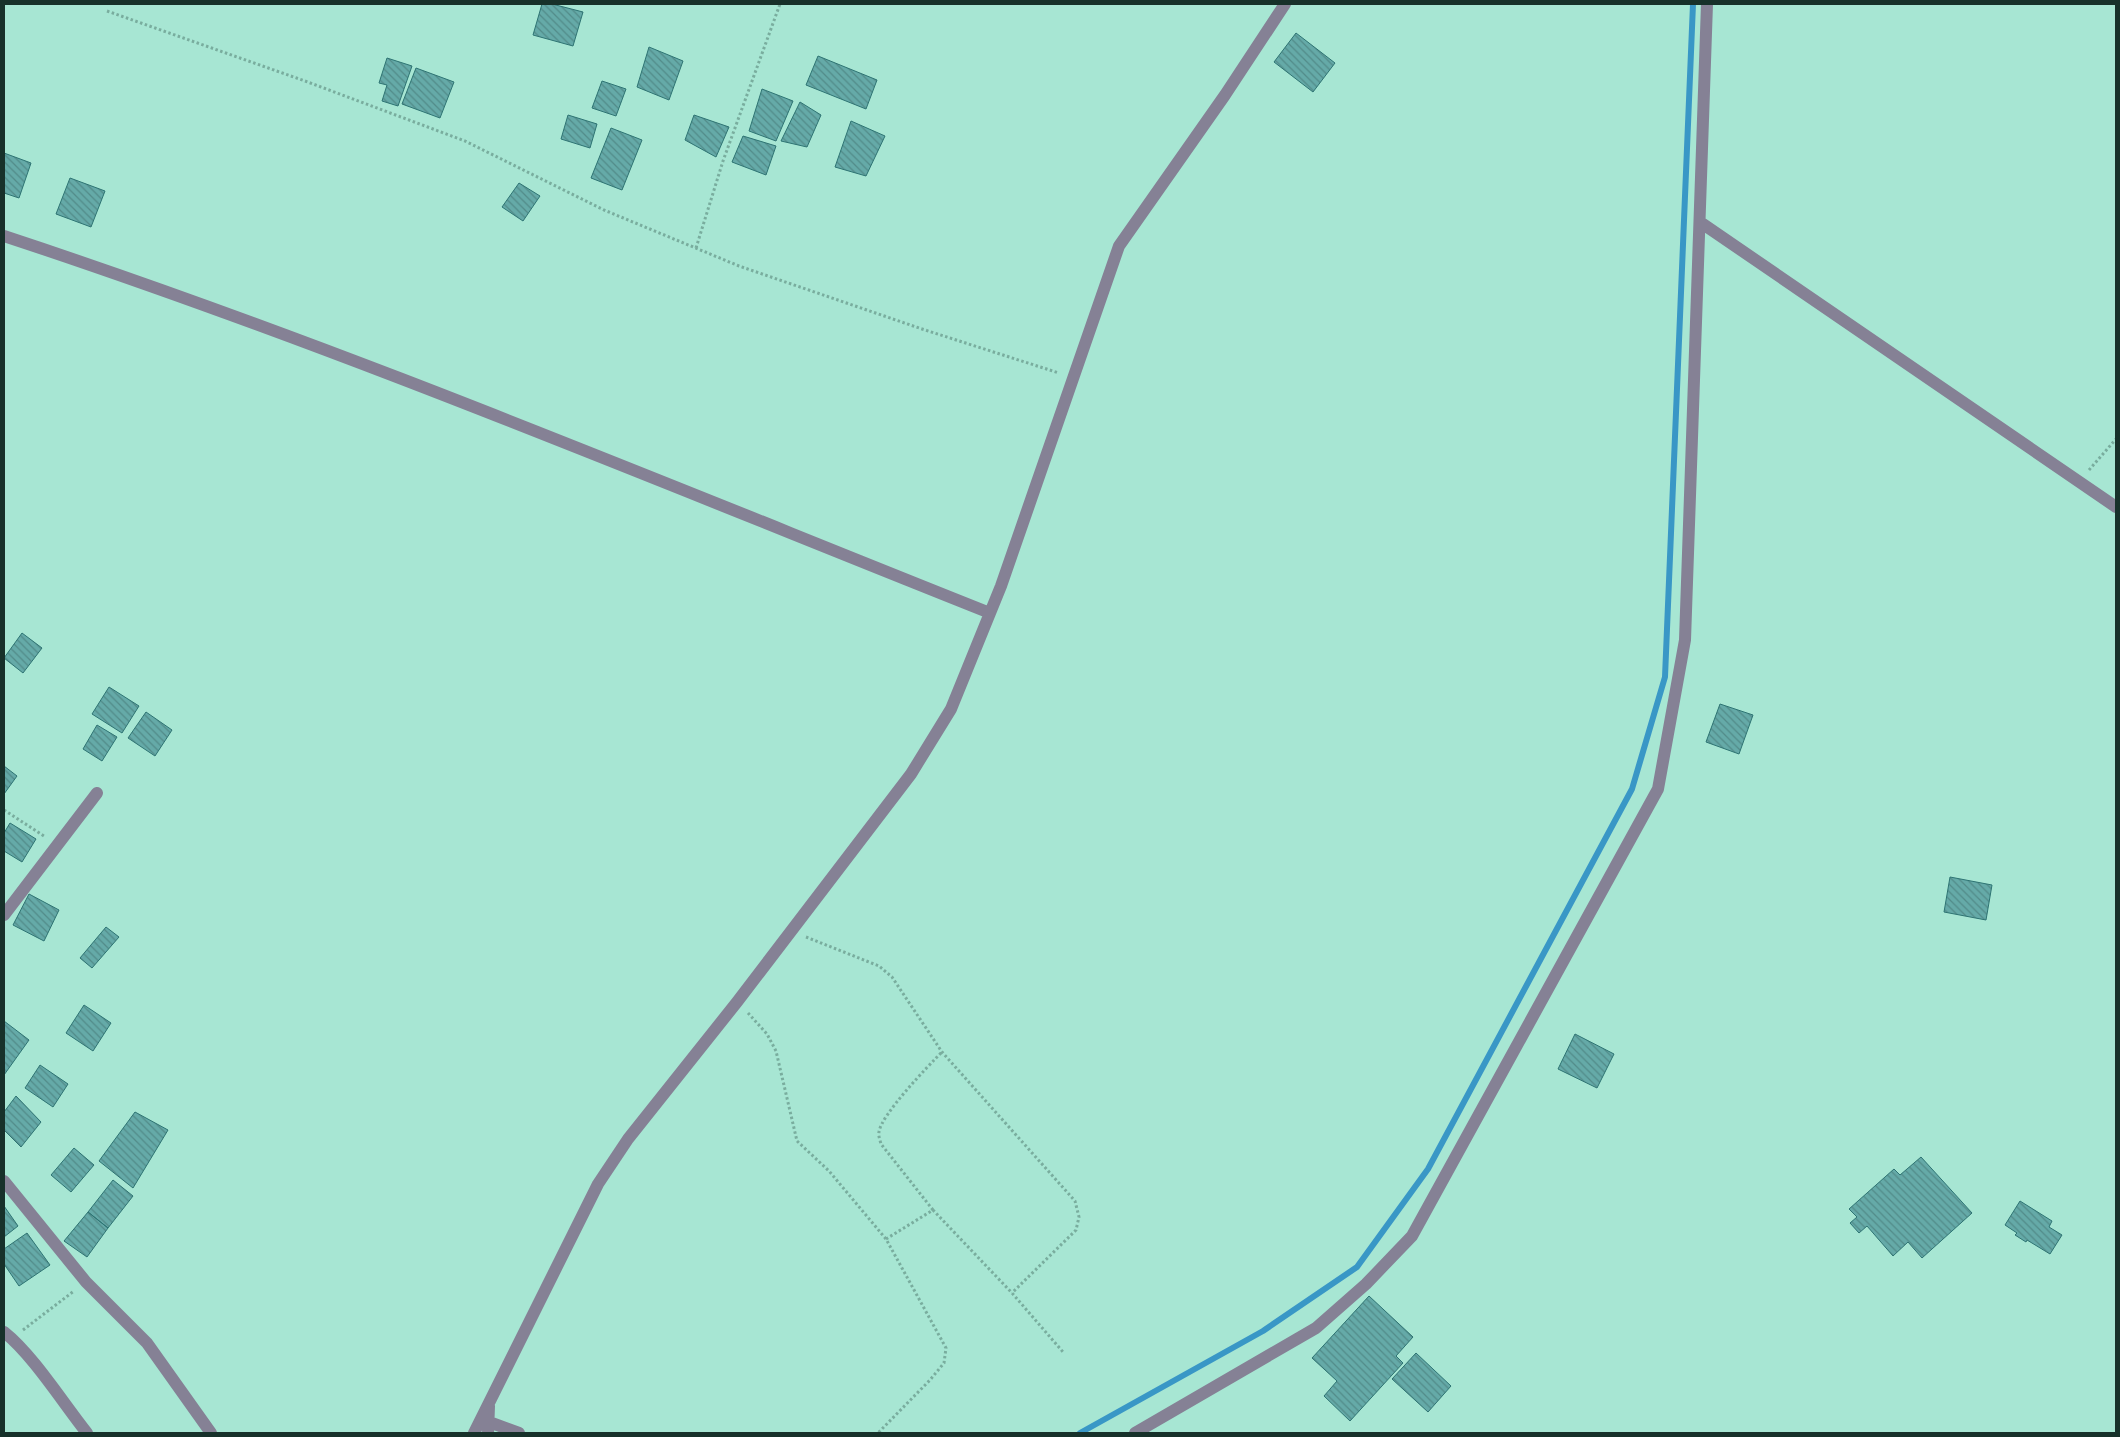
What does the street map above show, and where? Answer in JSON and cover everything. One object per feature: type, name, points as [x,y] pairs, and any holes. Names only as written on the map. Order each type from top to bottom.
[{"type":"street","points":[[474,1433],[598,1184],[628,1139],[737,1002],[911,774],[951,709],[1001,586],[1120,246],[1225,95],[1285,4]]},
{"type":"street","points":[[1135,1433],[1316,1328],[1366,1284],[1412,1236],[1658,789],[1685,640],[1707,4]]},
{"type":"street","points":[[1700,222],[2116,507]]},
{"type":"street","points":[[4,236],[136,280],[398,377],[990,613]]},
{"type":"street","points":[[4,915],[97,793]]},
{"type":"street","points":[[4,1181],[86,1282],[147,1342],[212,1433]]},
{"type":"street","points":[[8,1335],[87,1433]]},
{"type":"street","points":[[490,1398],[488,1427],[519,1433]]},
{"type":"path","points":[[696,248],[723,162],[780,4]]},
{"type":"path","points":[[107,11],[305,81],[465,141],[604,210],[739,266],[904,323],[1074,378]]},
{"type":"path","points":[[2079,482],[2116,439]]},
{"type":"path","points":[[4,810],[57,844]]},
{"type":"path","points":[[791,932],[879,966],[892,977],[904,992],[942,1052],[1075,1201],[1079,1217],[1076,1230],[1012,1293]]},
{"type":"path","points":[[737,1002],[767,1034],[776,1051],[797,1141],[829,1171],[886,1239],[946,1348],[944,1362],[930,1380],[878,1433]]},
{"type":"path","points":[[942,1052],[882,1122],[878,1133],[881,1144],[934,1210],[1012,1293],[1063,1352]]},
{"type":"path","points":[[886,1239],[934,1210]]},
{"type":"path","points":[[8,1335],[86,1282]]},
{"type":"building","points":[[542,4],[552,4],[583,12],[573,46],[533,35]]},
{"type":"building","points":[[1296,33],[1335,63],[1313,92],[1274,62]]},
{"type":"building","points":[[649,47],[683,61],[669,100],[637,87]]},
{"type":"building","points":[[818,56],[877,80],[866,109],[806,85]]},
{"type":"building","points":[[387,58],[412,66],[398,106],[382,101],[387,85],[379,83]]},
{"type":"building","points":[[416,68],[454,82],[440,118],[402,104]]},
{"type":"building","points":[[602,81],[626,89],[616,116],[592,108]]},
{"type":"building","points":[[762,89],[793,101],[776,141],[749,131]]},
{"type":"building","points":[[800,102],[821,115],[807,147],[781,141]]},
{"type":"building","points":[[568,115],[597,124],[590,148],[561,139]]},
{"type":"building","points":[[694,115],[729,127],[716,157],[685,140]]},
{"type":"building","points":[[851,121],[885,136],[866,176],[835,167]]},
{"type":"building","points":[[611,128],[642,140],[622,190],[591,178]]},
{"type":"building","points":[[743,136],[776,146],[766,175],[732,162]]},
{"type":"building","points":[[4,153],[31,163],[19,198],[4,193]]},
{"type":"building","points":[[70,178],[105,191],[91,227],[56,214]]},
{"type":"building","points":[[519,183],[540,196],[523,221],[502,207]]},
{"type":"building","points":[[22,633],[42,648],[23,673],[4,658]]},
{"type":"building","points":[[109,687],[139,706],[122,733],[92,714]]},
{"type":"building","points":[[1720,704],[1753,715],[1739,754],[1706,742]]},
{"type":"building","points":[[146,712],[172,730],[155,756],[128,738]]},
{"type":"building","points":[[97,725],[117,737],[102,761],[83,749]]},
{"type":"building","points":[[4,766],[17,776],[4,794]]},
{"type":"building","points":[[10,823],[36,839],[22,862],[4,851],[4,833]]},
{"type":"building","points":[[1950,877],[1992,885],[1986,920],[1944,912]]},
{"type":"building","points":[[29,894],[59,910],[44,941],[13,925]]},
{"type":"building","points":[[106,927],[119,937],[92,968],[80,958]]},
{"type":"building","points":[[84,1005],[111,1023],[93,1051],[66,1033]]},
{"type":"building","points":[[4,1021],[29,1040],[4,1075]]},
{"type":"building","points":[[1575,1034],[1614,1054],[1597,1088],[1558,1069]]},
{"type":"building","points":[[40,1065],[68,1084],[53,1107],[25,1088]]},
{"type":"building","points":[[16,1096],[41,1122],[21,1147],[4,1130],[4,1112]]},
{"type":"building","points":[[135,1112],[168,1130],[133,1188],[99,1161]]},
{"type":"building","points":[[74,1148],[94,1165],[71,1192],[51,1175]]},
{"type":"building","points":[[1921,1157],[1972,1213],[1922,1258],[1908,1242],[1893,1256],[1867,1226],[1859,1233],[1850,1223],[1857,1217],[1849,1209],[1894,1169],[1900,1175]]},
{"type":"building","points":[[113,1180],[133,1196],[108,1228],[88,1212]]},
{"type":"building","points":[[2020,1201],[2052,1221],[2049,1227],[2062,1235],[2050,1254],[2015,1235],[2017,1233],[2005,1225]]},
{"type":"building","points":[[4,1206],[18,1226],[4,1237]]},
{"type":"building","points":[[88,1212],[108,1228],[87,1257],[64,1241]]},
{"type":"building","points":[[27,1233],[50,1265],[19,1286],[4,1264],[4,1249]]},
{"type":"building","points":[[1369,1296],[1413,1337],[1396,1356],[1403,1363],[1350,1421],[1324,1396],[1337,1381],[1312,1358]]},
{"type":"building","points":[[1416,1353],[1451,1386],[1428,1412],[1392,1379]]},
{"type":"waterway","points":[[1080,1433],[1263,1331],[1357,1267],[1428,1169],[1632,789],[1665,677],[1693,4]]}]
